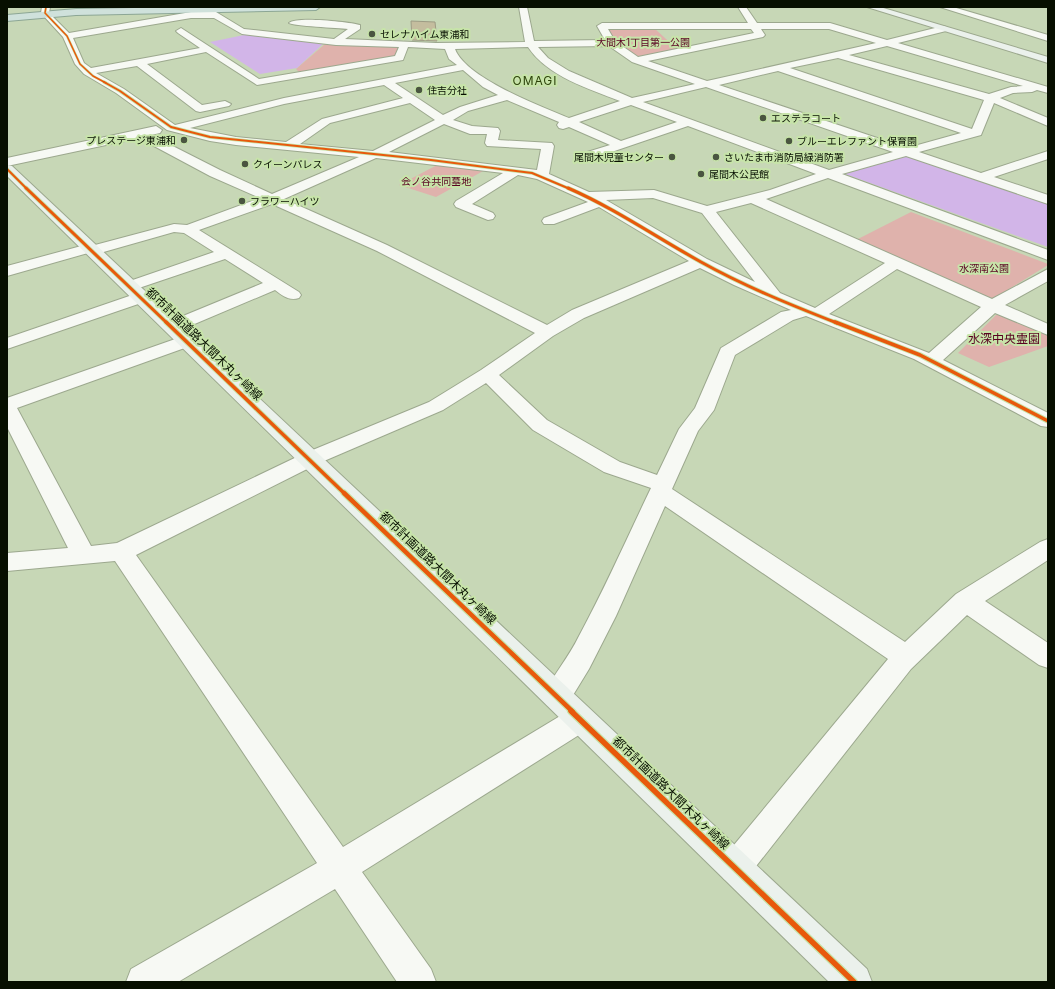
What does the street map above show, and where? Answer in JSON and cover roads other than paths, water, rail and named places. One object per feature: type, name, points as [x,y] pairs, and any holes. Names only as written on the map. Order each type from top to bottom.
[{"type":"highway","points":[[7,18],[46,10],[316,7]]},
{"type":"street","points":[[523,7],[530,44],[542,58],[566,74],[688,122],[1048,256]]},
{"type":"street","points":[[636,60],[760,35],[742,7]]},
{"type":"street","points":[[871,7],[1048,60]]},
{"type":"street","points":[[944,7],[1048,38]]},
{"type":"street","points":[[46,10],[78,49],[80,64],[88,72],[120,91],[171,127],[218,139],[376,154],[516,171],[542,176],[594,199],[701,262],[774,297],[931,361],[1048,421]]},
{"type":"street","points":[[67,36],[191,16],[216,15],[242,31],[336,42],[449,46],[610,43]]},
{"type":"street","points":[[286,36],[294,21],[319,22],[357,27],[336,42]]},
{"type":"street","points":[[215,25],[229,23]]},
{"type":"street","points":[[1047,90],[889,42],[830,26],[602,26],[610,43],[636,60],[1048,200]]},
{"type":"street","points":[[194,29],[177,32],[208,49],[268,90]]},
{"type":"street","points":[[542,176],[551,134],[568,122],[631,100],[706,85],[838,55],[943,29]]},
{"type":"street","points":[[731,41],[746,46]]},
{"type":"street","points":[[257,82],[399,58],[405,44]]},
{"type":"street","points":[[449,46],[453,57],[481,81],[508,96],[621,145]]},
{"type":"street","points":[[88,72],[208,49]]},
{"type":"street","points":[[838,55],[990,98],[1048,122]]},
{"type":"street","points":[[139,62],[200,109],[273,94],[284,101]]},
{"type":"street","points":[[7,162],[142,134],[284,101],[464,67]]},
{"type":"street","points":[[779,68],[973,133]]},
{"type":"street","points":[[386,82],[414,99],[443,120],[470,130],[508,132]]},
{"type":"street","points":[[549,221],[594,199],[654,194],[707,210],[753,199],[828,174],[977,132],[990,98],[1011,90],[1047,90]]},
{"type":"street","points":[[7,271],[174,228],[188,229],[271,199],[376,154],[464,108],[508,96]]},
{"type":"street","points":[[288,146],[326,121],[414,99]]},
{"type":"street","points":[[252,108],[261,144]]},
{"type":"street","points":[[588,156],[688,122]]},
{"type":"street","points":[[494,131],[491,143],[548,146]]},
{"type":"street","points":[[142,134],[215,174],[382,248],[547,332]]},
{"type":"street","points":[[982,178],[1048,155]]},
{"type":"street","name":"都市計画道路大間木丸ヶ崎線","points":[[7,169],[854,982]]},
{"type":"street","points":[[488,216],[461,204],[516,171]]},
{"type":"street","points":[[753,199],[1048,330]]},
{"type":"street","points":[[707,210],[774,297]]},
{"type":"street","points":[[188,229],[293,295],[273,304]]},
{"type":"street","points":[[7,344],[136,292],[226,253]]},
{"type":"street","points":[[7,562],[121,552],[310,459],[436,406],[488,374],[547,332],[607,300],[701,262]]},
{"type":"street","points":[[557,696],[580,661],[689,429],[704,410],[727,352],[787,316],[812,313],[897,262]]},
{"type":"street","points":[[931,361],[993,305],[1048,274]]},
{"type":"street","points":[[7,405],[179,334],[276,284]]},
{"type":"street","points":[[488,374],[540,425],[612,467],[662,489],[906,657]]},
{"type":"street","points":[[7,408],[84,555]]},
{"type":"street","points":[[735,868],[906,657],[964,601],[1048,548]]},
{"type":"street","points":[[121,552],[418,982]]},
{"type":"street","points":[[964,601],[1048,657]]},
{"type":"street","points":[[144,982],[339,868],[580,719]]},
{"type":"place","name":"セレナハイム東浦和","points":[[372,34]]},
{"type":"place","name":"住吉分社","points":[[419,90]]},
{"type":"place","name":"エステラコート","points":[[763,118]]},
{"type":"place","name":"プレステージ東浦和","points":[[184,140]]},
{"type":"place","name":"ブルーエレファント保育園","points":[[789,141]]},
{"type":"place","name":"尾間木児童センター","points":[[672,157]]},
{"type":"place","name":"さいたま市消防局緑消防署","points":[[716,157]]},
{"type":"place","name":"クイーンパレス","points":[[245,164]]},
{"type":"place","name":"尾間木公民館","points":[[701,174]]},
{"type":"place","name":"フラワーハイツ","points":[[242,201]]},
{"type":"district","name":"OMAGI","points":[[535,81]]},
{"type":"park label","name":"大間木1丁目第一公園","points":[[643,42]]},
{"type":"park label","name":"会ノ谷共同墓地","points":[[436,181]]},
{"type":"park label","name":"水深南公園","points":[[984,268]]},
{"type":"park label","name":"水深中央霊園","points":[[1004,339]]}]
